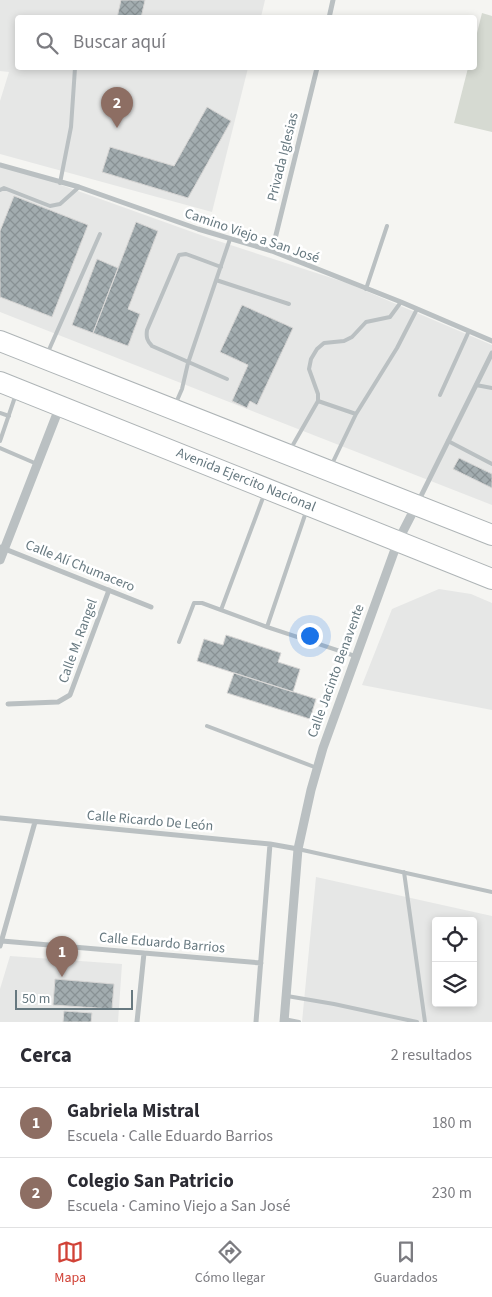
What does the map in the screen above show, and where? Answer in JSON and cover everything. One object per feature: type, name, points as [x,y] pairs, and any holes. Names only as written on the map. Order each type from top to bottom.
[{"type":"main road","points":[[0,341],[492,535]]},
{"type":"main road","name":"Avenida Ejercito Nacional","points":[[9,386],[492,578]]},
{"type":"street","points":[[330,15],[333,0]]},
{"type":"street","name":"Privada Iglesias","points":[[272,251],[316,70]]},
{"type":"street","name":"Camino Viejo a San José","points":[[0,164],[272,251],[401,302],[492,341]]},
{"type":"street","name":"Calle Jacinto Benavente","points":[[284,1021],[298,849],[317,768],[355,656],[398,541],[492,353]]},
{"type":"street","points":[[0,560],[2,548],[60,406]]},
{"type":"street","name":"Calle Alí Chumacero","points":[[2,548],[151,606]]},
{"type":"street","name":"Calle M. Rangel","points":[[8,704],[58,702],[70,695],[109,590]]},
{"type":"street","name":"Calle Ricardo De León","points":[[0,818],[270,844],[298,849]]},
{"type":"street","points":[[1,944],[35,822]]},
{"type":"street","points":[[256,1022],[270,844]]},
{"type":"street","name":"Calle Eduardo Barrios","points":[[1,944],[261,963]]},
{"type":"street","points":[[137,1022],[144,953]]},
{"type":"lane","points":[[60,183],[71,127],[76,70]]},
{"type":"lane","points":[[0,190],[4,188],[50,206],[60,204],[79,188]]},
{"type":"lane","points":[[366,289],[387,226]]},
{"type":"lane","points":[[45,359],[100,234]]},
{"type":"lane","points":[[173,409],[182,390],[188,363],[230,239]]},
{"type":"lane","points":[[221,267],[186,254],[179,255],[146,336],[149,343],[188,363],[227,379]]},
{"type":"lane","points":[[216,280],[289,304]]},
{"type":"lane","points":[[288,454],[318,401],[318,394],[309,369],[311,359],[317,349],[324,343],[344,341],[352,337],[366,322],[390,318],[401,302]]},
{"type":"lane","points":[[329,470],[356,414],[397,348],[417,309]]},
{"type":"lane","points":[[440,395],[469,331]]},
{"type":"lane","points":[[476,384],[492,388]]},
{"type":"lane","points":[[0,441],[9,416],[9,386]]},
{"type":"lane","points":[[318,401],[356,414]]},
{"type":"lane","points":[[0,412],[9,416]]},
{"type":"lane","points":[[448,441],[492,464]]},
{"type":"lane","points":[[0,448],[37,464]]},
{"type":"lane","points":[[221,610],[266,488]]},
{"type":"lane","points":[[267,627],[309,505]]},
{"type":"lane","points":[[179,642],[194,603],[202,603],[355,656]]},
{"type":"lane","points":[[207,726],[317,768]]},
{"type":"lane","points":[[298,849],[492,892]]},
{"type":"lane","points":[[404,872],[425,1022]]},
{"type":"lane","points":[[286,996],[417,1022]]},
{"type":"lane","points":[[284,1021],[299,1022]]},
{"type":"shaded area","points":[[0,0],[265,0],[261,15],[15,15],[15,70],[248,70],[212,212],[0,154],[0,101],[9,72],[0,71]]},
{"type":"shaded area","points":[[482,13],[492,16],[492,132],[454,123],[467,70],[477,70],[477,33]]},
{"type":"shaded area","points":[[0,163],[209,238],[347,283],[492,345],[492,505],[0,312]]},
{"type":"shaded area","points":[[439,589],[471,594],[492,603],[492,710],[362,685],[392,609]]},
{"type":"shaded area","points":[[316,877],[492,916],[492,1022],[302,1022]]},
{"type":"shaded area","points":[[10,956],[122,964],[118,1022],[0,1022],[0,989]]},
{"type":"building","points":[[121,0],[145,0],[142,15],[118,15]]},
{"type":"building","points":[[207,107],[231,121],[188,198],[102,172],[110,147],[174,166]]},
{"type":"building","points":[[14,196],[88,225],[52,317],[0,297],[0,231]]},
{"type":"building","points":[[136,222],[158,231],[128,309],[140,314],[128,346],[93,333]]},
{"type":"building","points":[[97,259],[118,268],[93,333],[72,325]]},
{"type":"building","points":[[242,305],[293,328],[257,405],[250,401],[247,408],[232,401],[248,365],[220,352]]},
{"type":"building","points":[[459,458],[492,474],[492,488],[453,469]]},
{"type":"building","points":[[226,635],[281,653],[278,662],[300,669],[293,692],[197,661],[204,639],[223,645]]},
{"type":"building","points":[[234,673],[316,699],[310,719],[227,693]]},
{"type":"building","points":[[55,979],[114,984],[112,1009],[53,1005]]},
{"type":"building","points":[[64,1011],[92,1013],[91,1022],[63,1022]]},
{"type":"place","name":"Colegio San Patricio","points":[[117,128]]},
{"type":"place","name":"Gabriela Mistral","points":[[62,977]]}]
